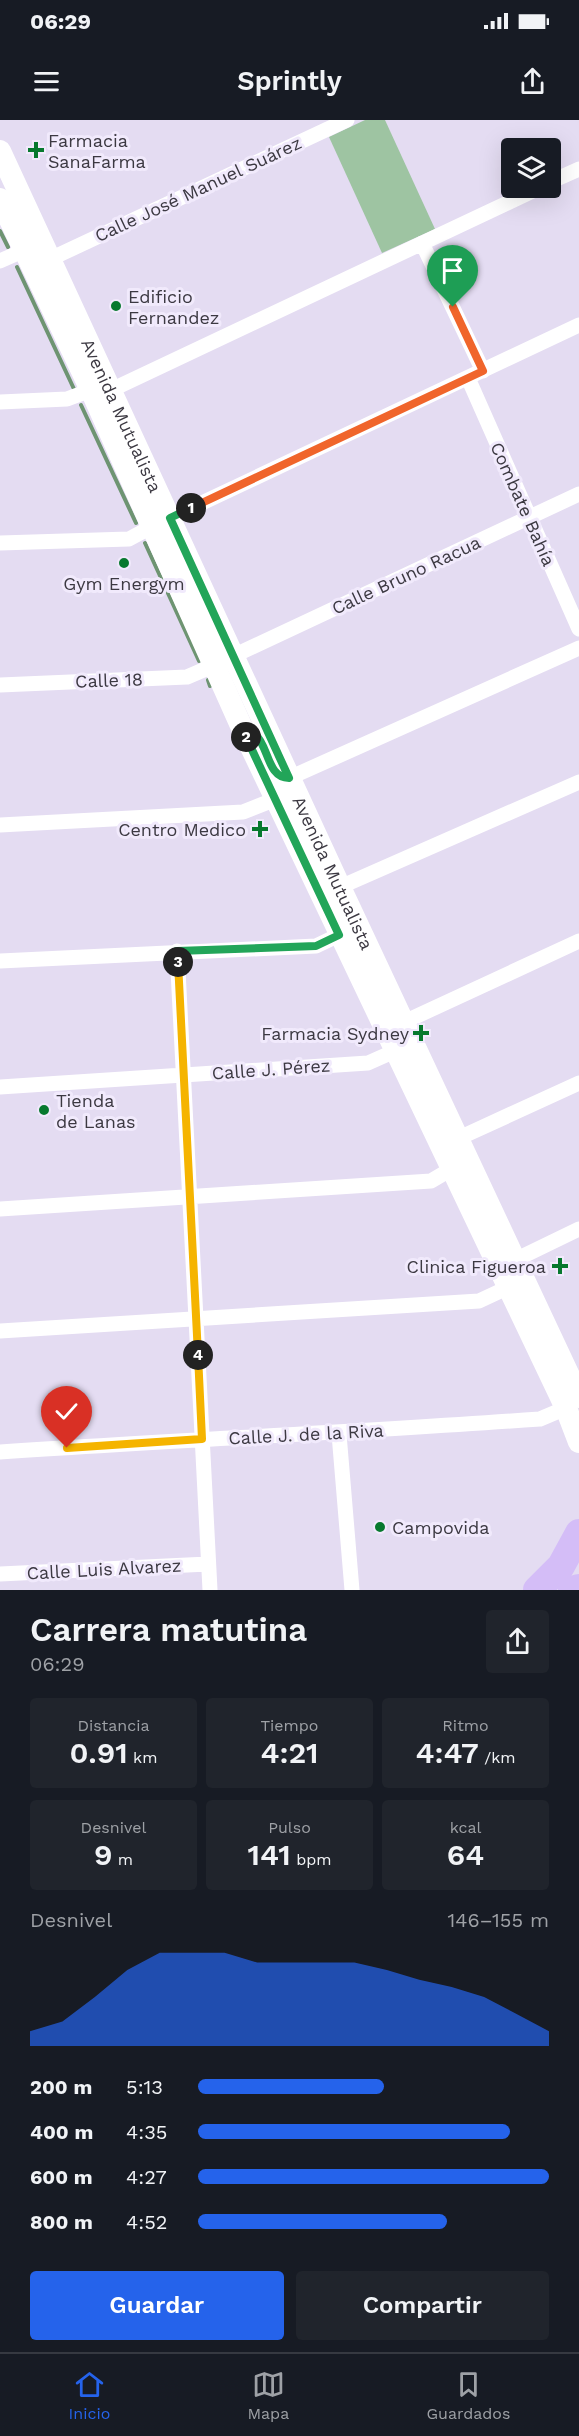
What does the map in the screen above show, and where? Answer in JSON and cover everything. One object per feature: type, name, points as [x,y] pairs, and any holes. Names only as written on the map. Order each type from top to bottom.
[{"type":"highway","points":[[537,1590],[561,1566],[579,1533]]},
{"type":"main road","name":"Avenida Mutualista","points":[[0,151],[50,258],[101,390],[224,660],[289,778],[515,1260],[572,1367],[572,1402],[579,1442]]},
{"type":"main road","name":"Avenida Mutualista","points":[[0,199],[101,390]]},
{"type":"main road","name":"Avenida Mutualista","points":[[224,660],[242,728],[339,935],[509,1287],[572,1402]]},
{"type":"main road","points":[[242,728],[256,735],[276,773],[283,778],[289,778]]},
{"type":"main road","points":[[276,799],[290,803],[297,809],[312,848],[325,855]]},
{"type":"street","name":"Calle José Manuel Suárez","points":[[50,258],[347,120]]},
{"type":"street","points":[[561,177],[579,169]]},
{"type":"street","points":[[0,402],[67,399],[101,390],[518,198]]},
{"type":"street","points":[[422,243],[483,371]]},
{"type":"street","points":[[0,261],[25,250]]},
{"type":"street","points":[[0,543],[129,538],[579,326]]},
{"type":"street","name":"Combate Bahía","points":[[468,378],[579,629]]},
{"type":"street","name":"Calle Bruno Racua","points":[[224,660],[579,494]]},
{"type":"street","points":[[289,778],[579,648]]},
{"type":"street","name":"Calle 18","points":[[0,685],[187,677],[224,660]]},
{"type":"street","points":[[340,887],[579,782]]},
{"type":"street","points":[[0,825],[243,812],[276,799]]},
{"type":"street","points":[[0,961],[316,946],[339,935]]},
{"type":"street","points":[[404,1022],[579,941]]},
{"type":"street","points":[[177,951],[210,1590]]},
{"type":"street","name":"Calle J. Pérez","points":[[0,1088],[368,1063],[395,1051]]},
{"type":"street","points":[[459,1138],[579,1083]]},
{"type":"street","points":[[0,1209],[190,1199],[431,1181],[453,1168]]},
{"type":"street","points":[[515,1260],[579,1229]]},
{"type":"street","points":[[0,1331],[479,1301],[509,1287]]},
{"type":"street","name":"Calle J. de la Riva","points":[[0,1452],[202,1439],[339,1434],[540,1419],[572,1402]]},
{"type":"street","points":[[339,1434],[351,1590]]},
{"type":"street","name":"Calle Luis Alvarez","points":[[0,1574],[208,1564]]},
{"type":"green space","points":[[365,120],[385,120],[435,229],[382,253],[329,137]]},
{"type":"waterway","points":[[0,231],[8,247]]},
{"type":"waterway","points":[[17,267],[74,389]]},
{"type":"waterway","points":[[81,405],[136,523]]},
{"type":"waterway","points":[[145,543],[199,661]]},
{"type":"waterway","points":[[208,680],[210,686]]},
{"type":"place","name":"Farmacia SanaFarma","points":[[36,150]]},
{"type":"place","name":"Edificio Fernandez","points":[[116,306]]},
{"type":"place","name":"Gym Energym","points":[[124,563]]},
{"type":"place","name":"Centro Medico","points":[[260,829]]},
{"type":"place","name":"Farmacia Sydney","points":[[421,1033]]},
{"type":"place","name":"Tienda de Lanas","points":[[44,1110]]},
{"type":"place","name":"Clinica Figueroa","points":[[560,1266]]},
{"type":"place","name":"Campovida","points":[[380,1527]]},
{"type":"route","points":[[67,1448],[202,1439],[177,951],[316,946],[339,935],[242,728],[256,735],[276,773],[283,778],[289,778],[170,518],[483,371],[453,307]]}]
